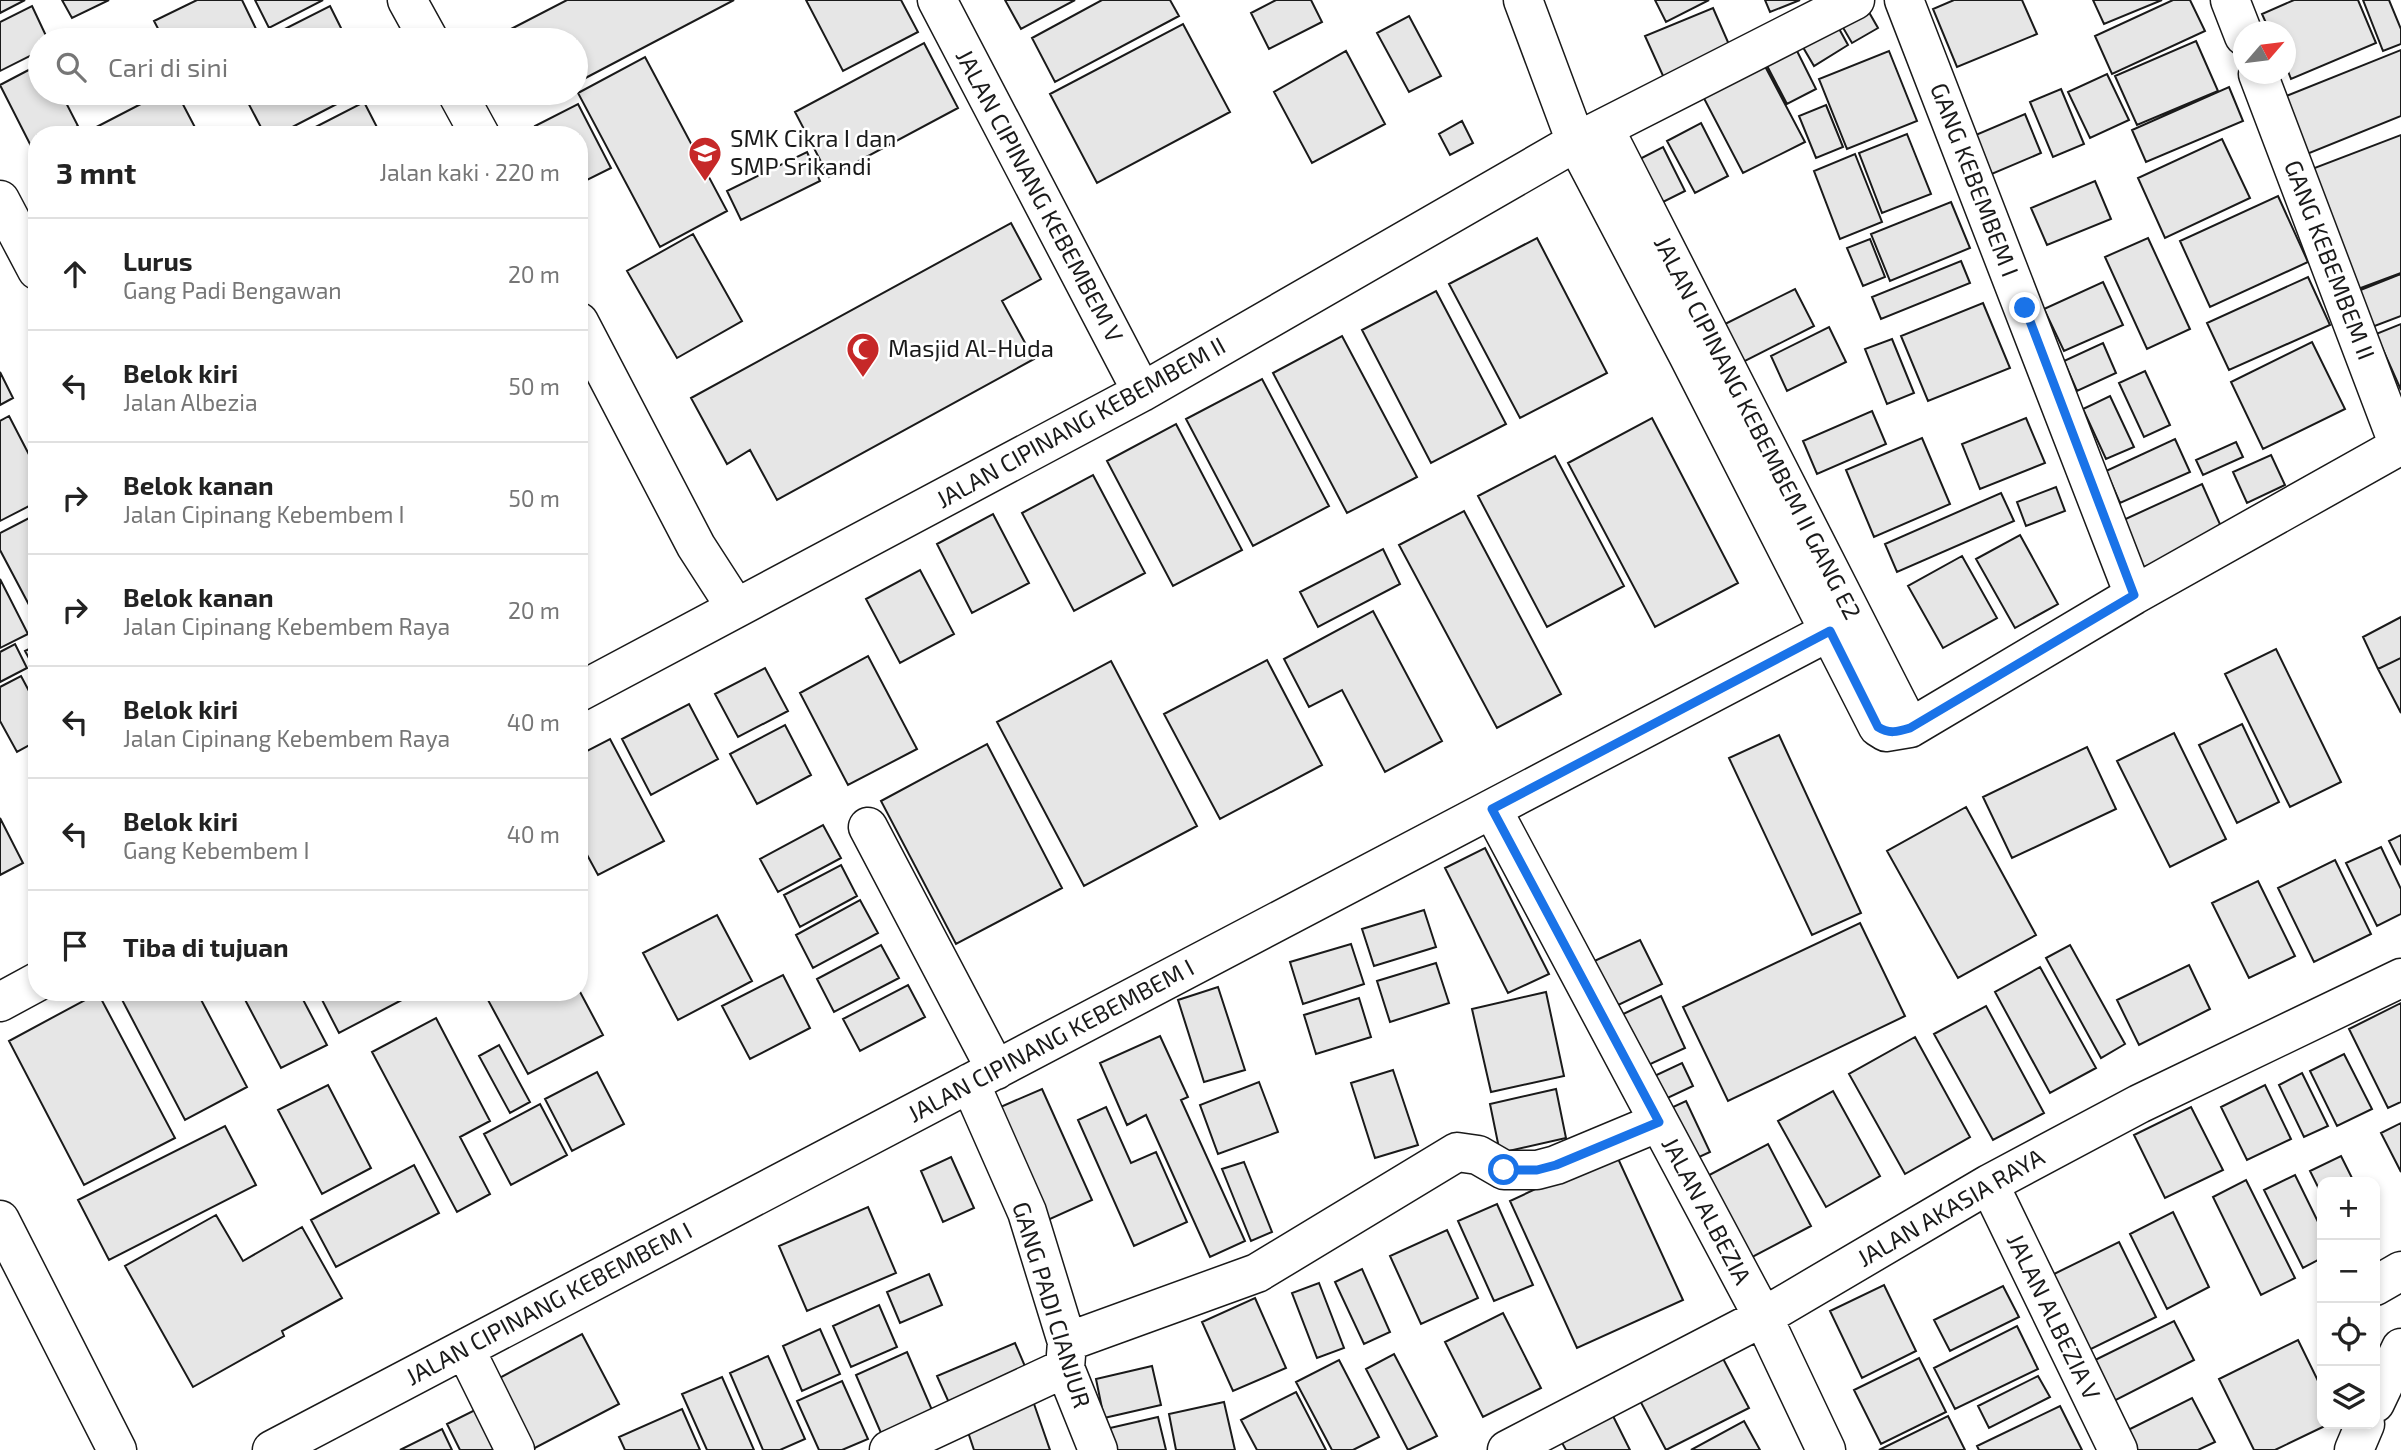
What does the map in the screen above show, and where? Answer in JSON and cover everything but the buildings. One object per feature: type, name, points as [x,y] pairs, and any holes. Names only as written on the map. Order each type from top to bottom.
[{"type":"street","points":[[407,0],[422,28]]},
{"type":"street","name":"JALAN CIPINANG KEBEMBEM V","points":[[937,0],[1142,393]]},
{"type":"street","points":[[1523,0],[1830,631],[1878,727],[1886,732],[1910,728],[2134,595],[2400,445]]},
{"type":"street","name":"JALAN CIPINANG KEBEMBEM II","points":[[588,687],[1142,393],[1590,135],[1856,0]]},
{"type":"street","name":"GANG KEBEMBEM I","points":[[1904,0],[2134,595]]},
{"type":"street","points":[[2230,0],[2238,21]]},
{"type":"street","name":"GANG KEBEMBEM II","points":[[2262,84],[2400,445]]},
{"type":"street","points":[[464,105],[475,126]]},
{"type":"street","name":"JALAN CIPINANG KEBEMBEM II GANG E2","points":[[1590,135],[1910,728]]},
{"type":"street","points":[[0,200],[28,253]]},
{"type":"street","points":[[588,338],[696,546],[736,608]]},
{"type":"street","name":"JALAN CIPINANG KEBEMBEM I","points":[[272,1450],[1830,631]]},
{"type":"street","name":"JALAN ALBEZIA","points":[[1492,809],[1763,1317],[1826,1450]]},
{"type":"street","name":"GANG PADI CIANJUR","points":[[869,827],[983,1076],[1027,1212],[1066,1355],[1098,1450]]},
{"type":"street","name":"JALAN AKASIA RAYA","points":[[1527,1446],[1763,1317],[1989,1184],[2139,1104],[2401,978]]},
{"type":"street","points":[[0,1002],[28,987]]},
{"type":"street","points":[[889,1450],[1066,1355],[1257,1273],[1457,1152],[1478,1155],[1504,1170],[1537,1170],[1556,1165],[1659,1122]]},
{"type":"street","name":"JALAN ALBEZIA V","points":[[1989,1184],[2118,1450]]},
{"type":"street","points":[[0,1220],[117,1450]]},
{"type":"street","points":[[2380,1283],[2401,1271]]},
{"type":"street","points":[[2380,1388],[2401,1348]]},
{"type":"street","points":[[465,1349],[515,1450]]},
{"type":"street","points":[[2354,1450],[2362,1429]]},
{"type":"place","name":"SMK Cikra I dan SMP Srikandi","points":[[705,183]]},
{"type":"place","name":"Masjid Al-Huda","points":[[863,379]]},
{"type":"route","points":[[1504,1170],[1537,1170],[1556,1165],[1659,1122],[1492,809],[1830,631],[1878,727],[1895,733],[1910,728],[2134,595],[2025,308]]}]
